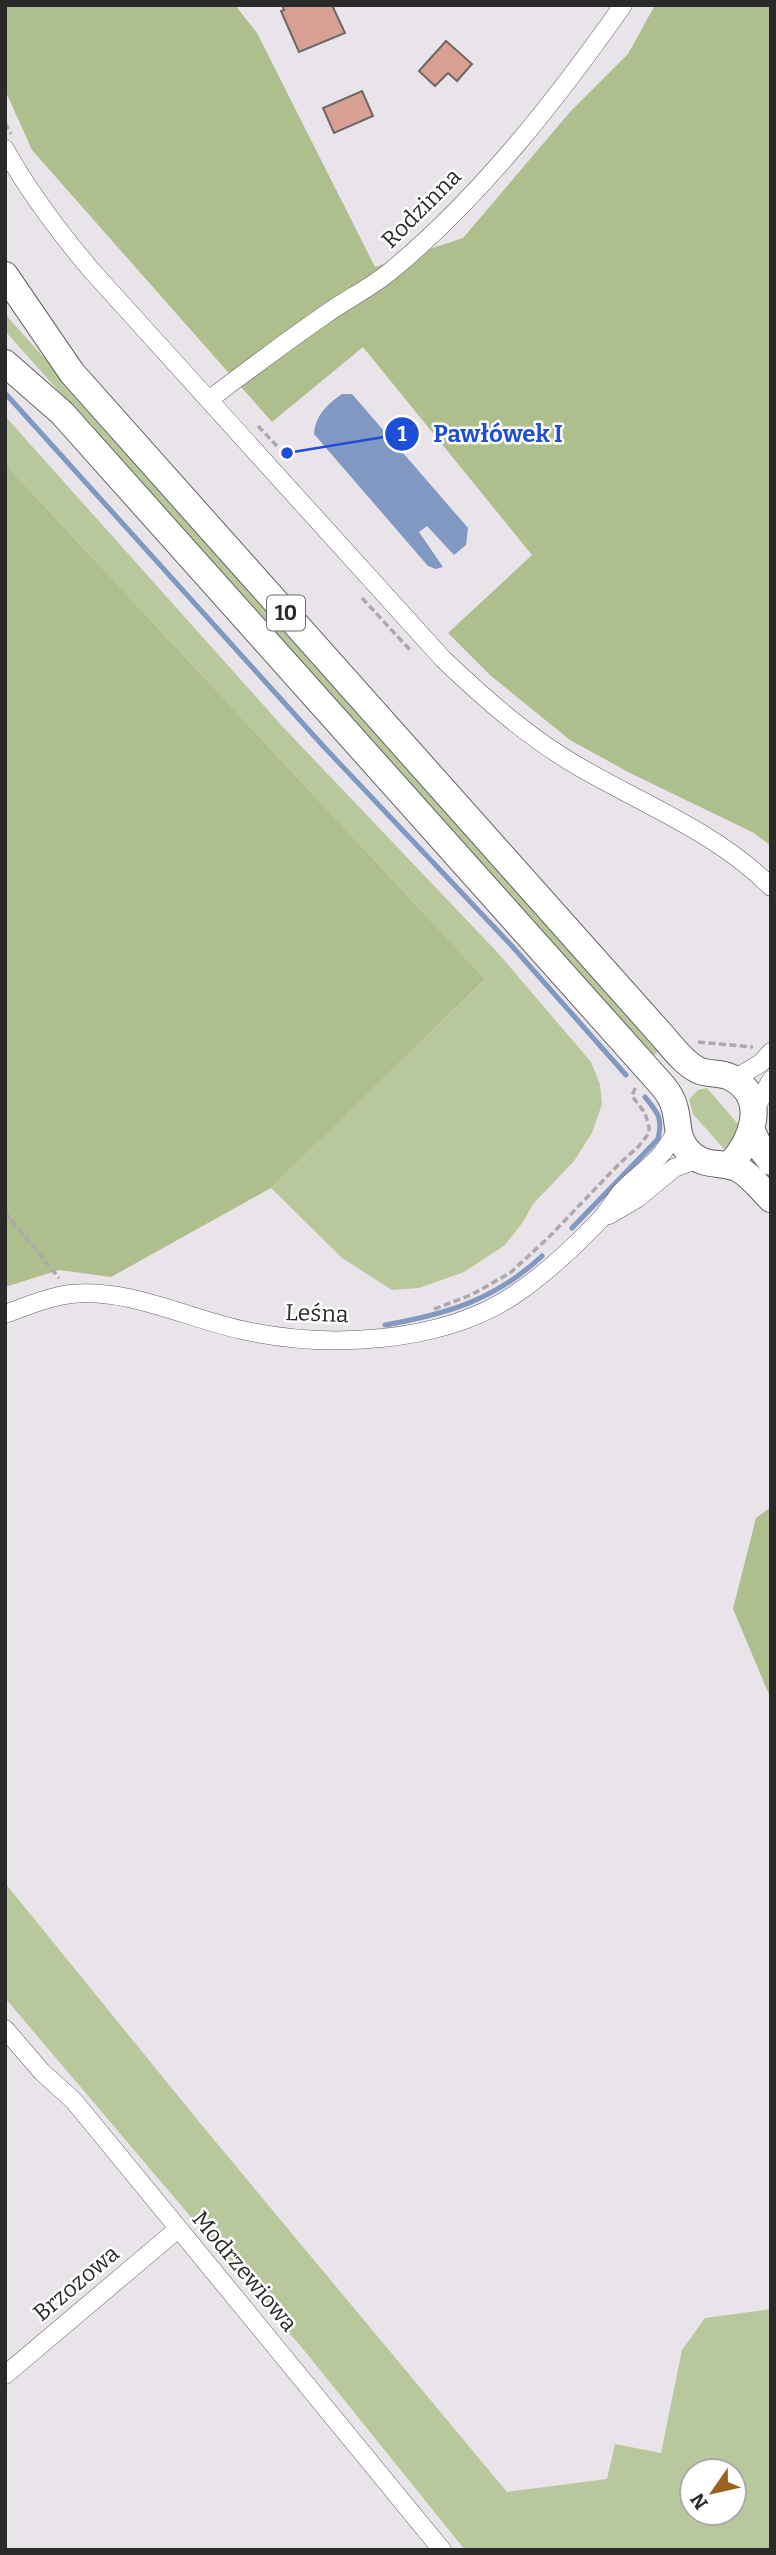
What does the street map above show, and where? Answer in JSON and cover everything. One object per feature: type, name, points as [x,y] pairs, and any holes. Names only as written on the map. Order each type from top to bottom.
[{"type":"highway","name":"10","points":[[5,275],[72,373],[687,1063],[705,1072],[721,1073],[734,1079]]},
{"type":"highway","name":"10","points":[[5,363],[62,413],[662,1085],[686,1148],[698,1159]]},
{"type":"highway","points":[[677,1120],[683,1090],[705,1072]]},
{"type":"highway","points":[[734,1079],[746,1091],[759,1146],[771,1162]]},
{"type":"highway","points":[[729,1166],[746,1146],[753,1121]]},
{"type":"highway","points":[[698,1159],[719,1166],[729,1166],[747,1175],[771,1199]]},
{"type":"street","name":"Rodzinna","points":[[209,399],[327,313],[391,271],[436,229],[491,172],[572,78],[622,5]]},
{"type":"street","points":[[5,149],[25,185],[59,232],[407,621],[489,703],[578,766],[739,859],[771,887]]},
{"type":"street","points":[[734,1079],[761,1063],[766,1050]]},
{"type":"street","points":[[753,1121],[771,1080]]},
{"type":"street","name":"Leśna","points":[[5,1314],[42,1300],[72,1294],[95,1294],[134,1300],[243,1331],[317,1340],[389,1336],[452,1324],[478,1315],[523,1288],[565,1254],[600,1221],[621,1192],[663,1153],[677,1120]]},
{"type":"street","name":"Leśna","points":[[600,1221],[638,1198],[674,1168],[698,1159]]},
{"type":"street","name":"Modrzewiowa","points":[[5,2029],[42,2072],[74,2101],[442,2550]]},
{"type":"street","name":"Brzozowa","points":[[5,2375],[178,2229]]},
{"type":"path","points":[[696,1042],[766,1050]]},
{"type":"path","points":[[428,1311],[471,1295],[510,1273],[550,1237],[639,1146],[649,1133],[649,1127],[645,1114],[632,1096],[633,1090],[643,1080]]},
{"type":"path","points":[[5,1212],[72,1294]]},
{"type":"green space","points":[[5,5],[235,5],[257,33],[375,267],[463,238],[570,112],[628,54],[655,5],[771,5],[771,846],[754,833],[630,773],[570,740],[490,675],[448,633],[532,555],[363,347],[272,422],[32,150],[5,90]]},
{"type":"green space","points":[[5,314],[661,1049],[653,1056],[5,331]]},
{"type":"green space","points":[[5,416],[283,727],[498,953],[591,1062],[600,1084],[602,1104],[592,1133],[574,1161],[533,1204],[505,1245],[464,1272],[419,1288],[392,1290],[342,1258],[271,1188],[485,979],[5,464]]},
{"type":"green space","points":[[5,464],[485,979],[271,1188],[111,1277],[59,1270],[5,1287]]},
{"type":"green space","points":[[707,1088],[738,1124],[739,1133],[732,1147],[724,1149],[693,1114],[689,1099],[698,1090]]},
{"type":"green space","points":[[771,1507],[771,1699],[733,1609],[756,1518]]},
{"type":"green space","points":[[5,1883],[200,2123],[507,2492],[607,2479],[615,2444],[661,2453],[682,2350],[705,2318],[771,2309],[771,2550],[465,2550],[308,2355],[5,1998]]},
{"type":"water","points":[[342,394],[352,394],[468,528],[466,545],[454,555],[427,526],[419,532],[443,567],[436,569],[428,566],[314,434],[323,411]]},
{"type":"building","points":[[282,5],[332,5],[345,33],[299,52],[281,11],[284,10]]},
{"type":"building","points":[[446,41],[472,64],[457,81],[448,73],[435,86],[419,71]]},
{"type":"building","points":[[362,91],[373,116],[334,133],[323,108]]},
{"type":"waterway","points":[[5,393],[325,748],[511,945],[626,1075]]},
{"type":"waterway","points":[[572,1228],[658,1139],[658,1116],[645,1097]]},
{"type":"waterway","points":[[385,1325],[429,1316],[469,1303],[506,1284],[542,1256]]},
{"type":"place","name":"Pawłówek I","points":[[287,453]]}]
